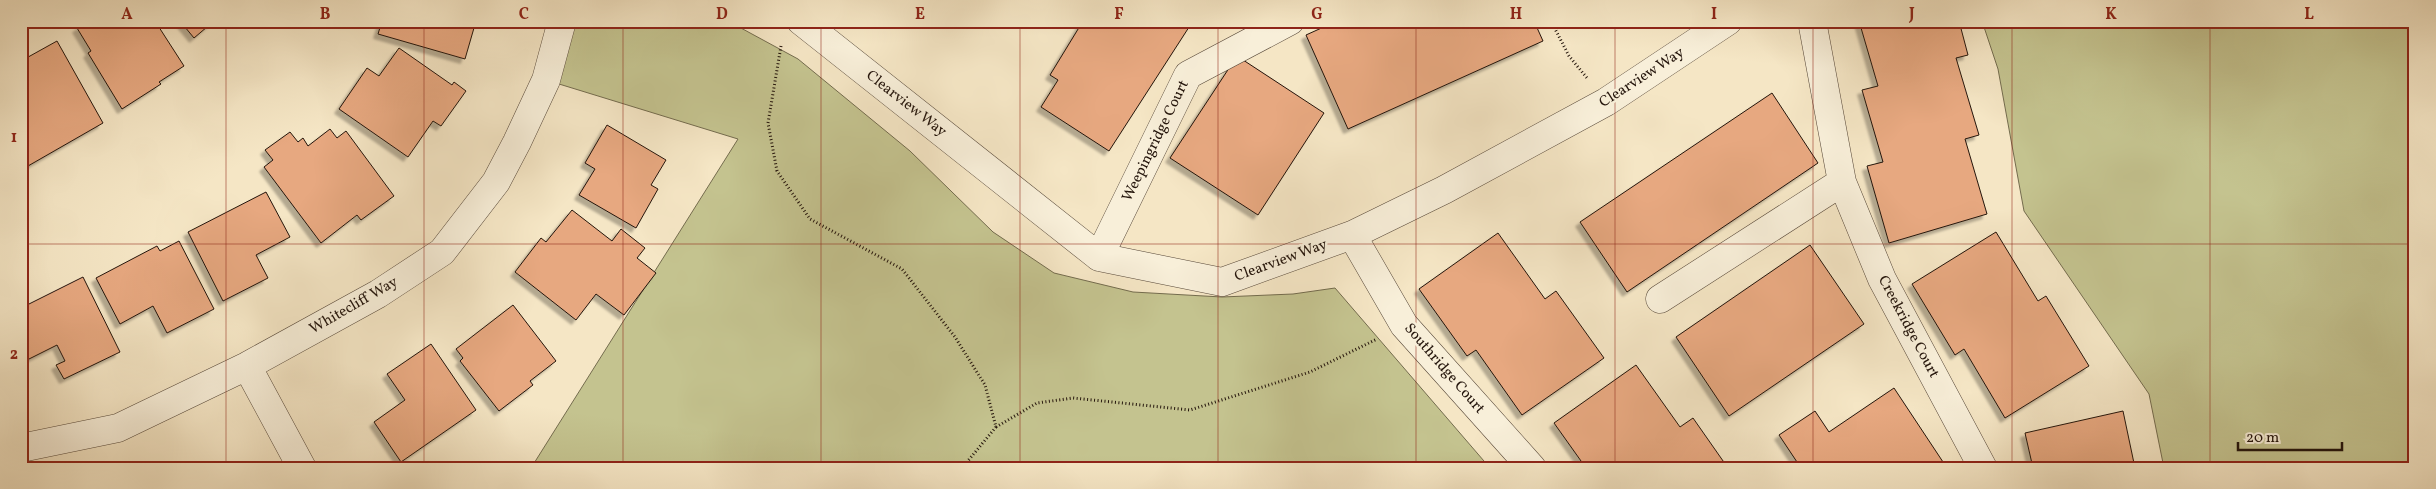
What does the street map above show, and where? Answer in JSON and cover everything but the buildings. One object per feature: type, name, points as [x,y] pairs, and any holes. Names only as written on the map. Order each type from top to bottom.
[{"type":"street","name":"Whitecliff Way","points":[[21,448],[118,428],[247,366],[378,294],[442,252],[496,182],[517,142],[546,80],[562,21]]},
{"type":"street","name":"Clearview Way","points":[[801,21],[1099,257],[1222,282],[1352,235],[1444,190],[1606,102],[1728,21]]},
{"type":"street","name":"Weepingridge Court","points":[[1099,257],[1188,75],[1290,21]]},
{"type":"street","name":"Creekridge Court","points":[[1812,21],[1842,182],[1882,279],[1983,468]]},
{"type":"street","points":[[1660,299],[1842,182]]},
{"type":"street","name":"Southridge Court","points":[[1352,235],[1404,325],[1532,468]]},
{"type":"street","points":[[247,366],[302,468]]},
{"type":"path","points":[[1551,21],[1569,56],[1606,102]]},
{"type":"path","points":[[782,40],[768,123],[777,171],[810,219],[902,269],[955,337],[985,385],[996,427]]},
{"type":"path","points":[[962,468],[996,427],[1037,403],[1073,398],[1190,410],[1310,372],[1404,325]]},
{"type":"shaded area","points":[[562,21],[728,21],[798,59],[910,151],[993,232],[1054,273],[1133,292],[1222,297],[1293,294],[1335,288],[1490,468],[531,468],[738,139],[546,80]]},
{"type":"shaded area","points":[[1982,21],[2415,21],[2415,468],[2164,468],[2149,394],[2024,211],[1998,69]]}]
